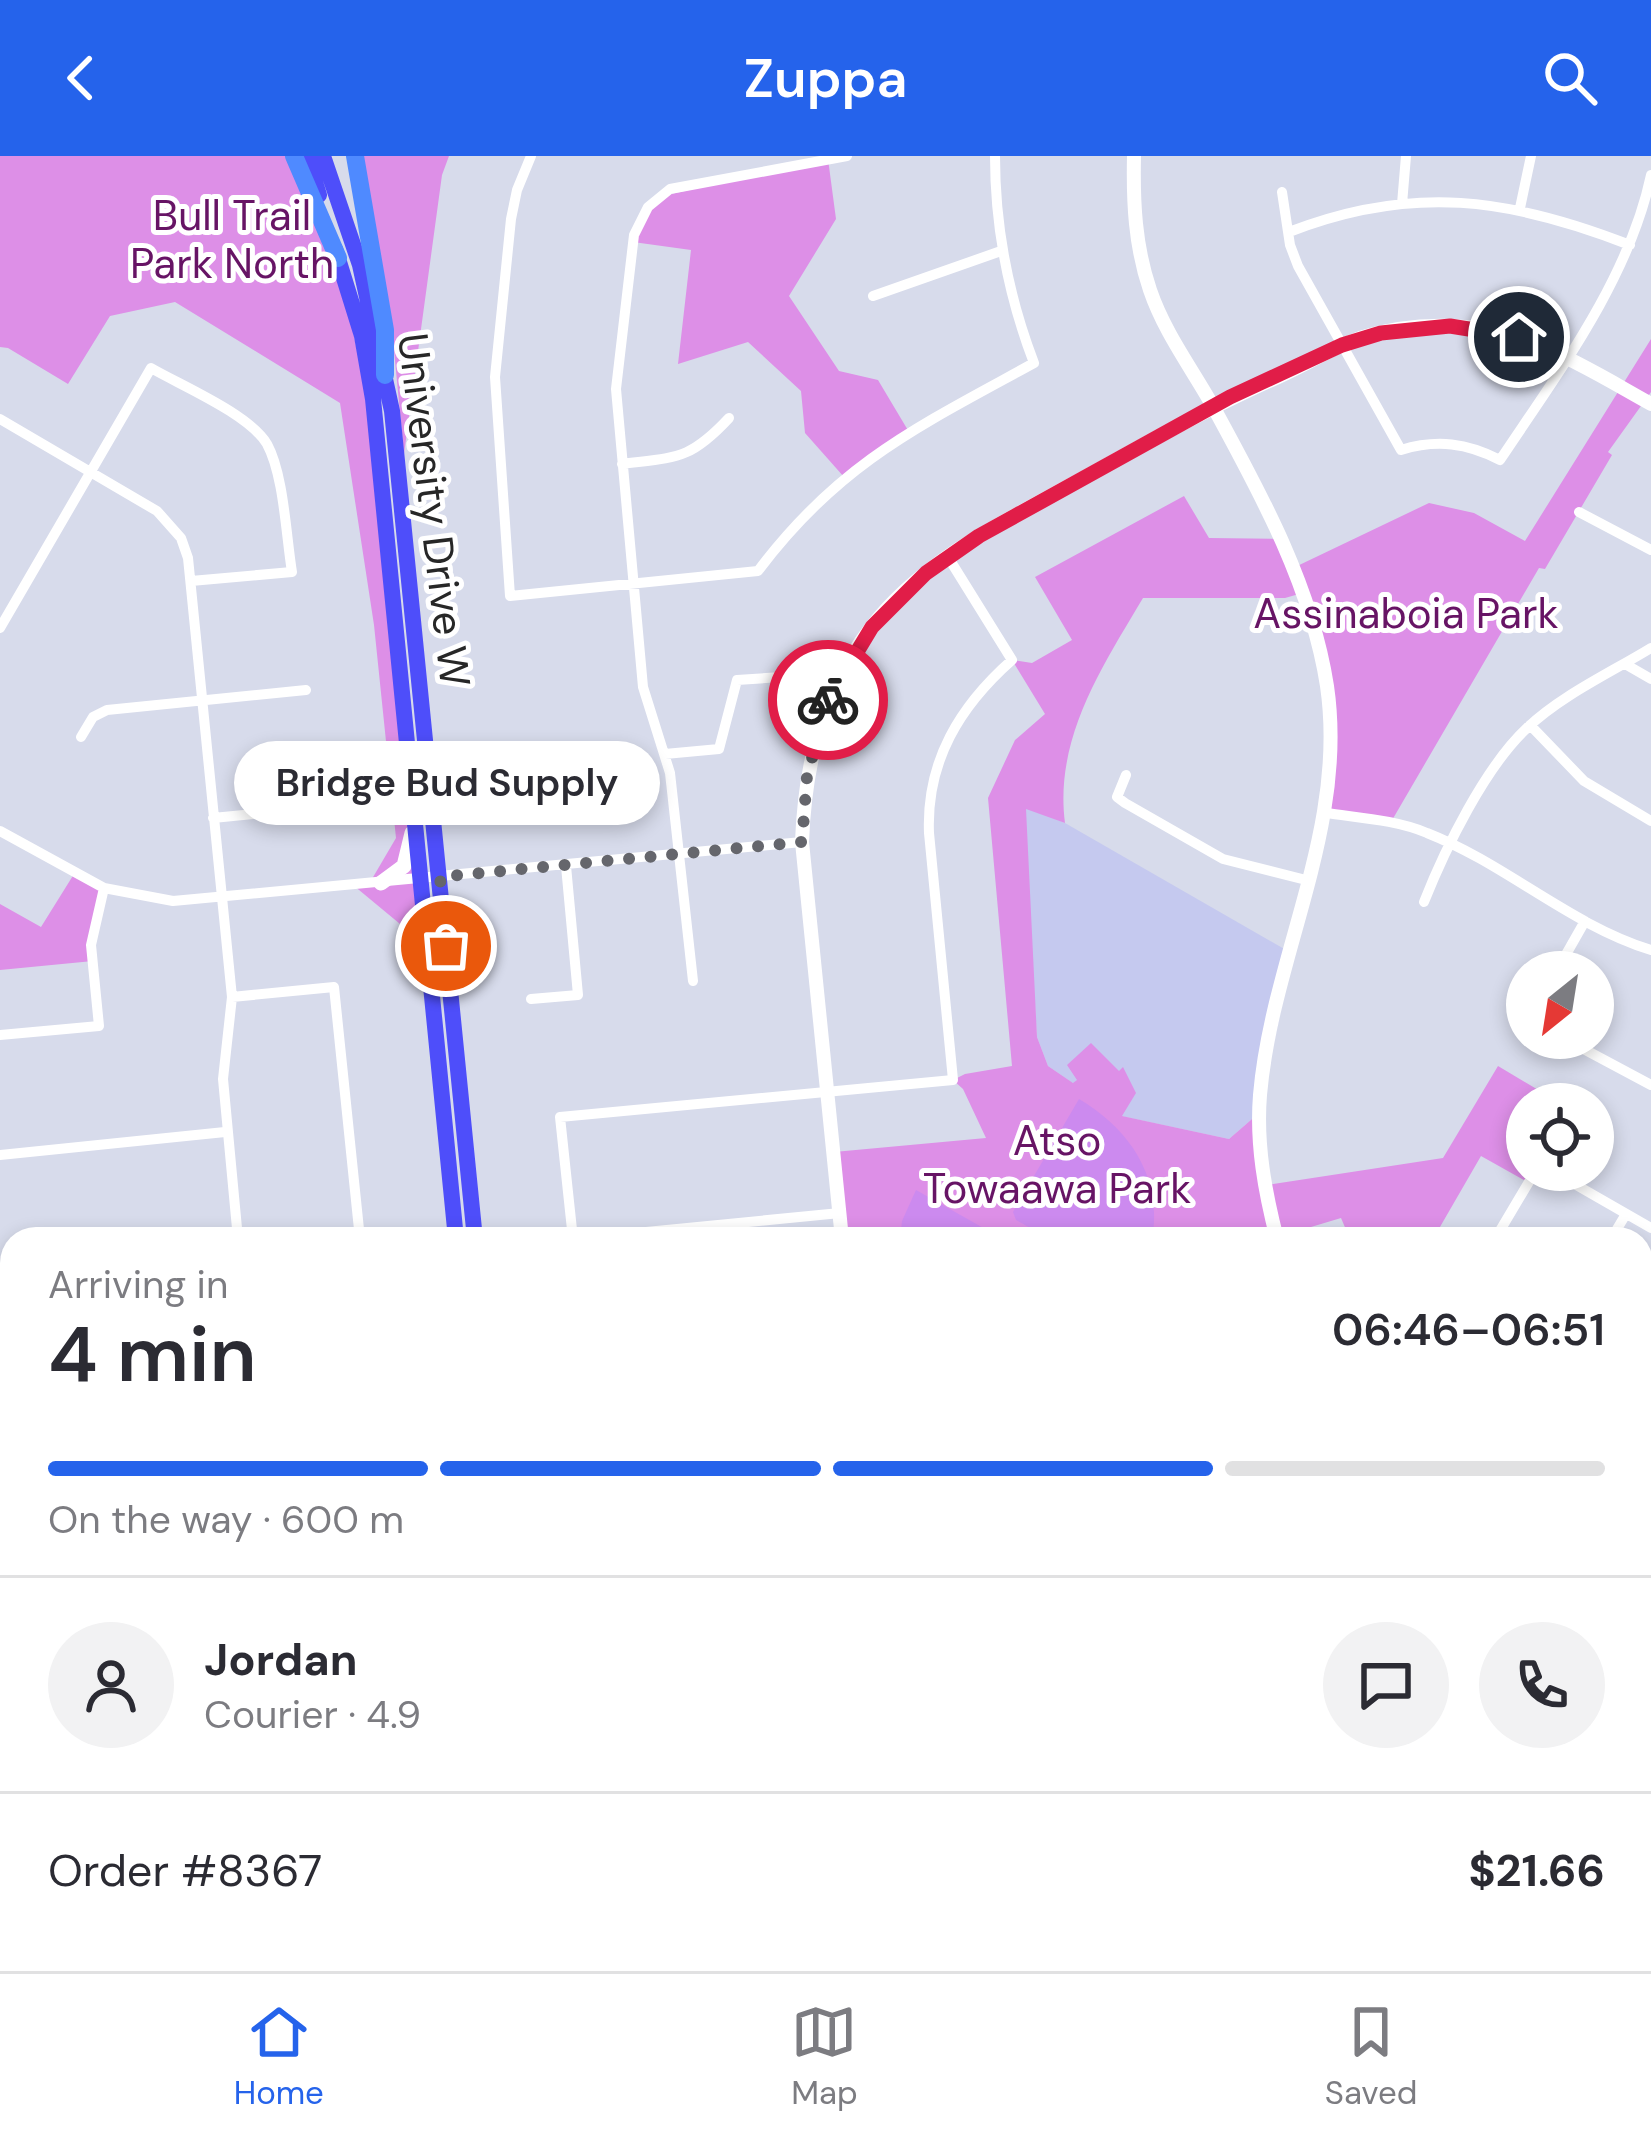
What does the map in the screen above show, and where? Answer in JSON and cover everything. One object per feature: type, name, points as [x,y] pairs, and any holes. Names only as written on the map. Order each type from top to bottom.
[{"type":"highway","points":[[294,156],[338,258]]},
{"type":"highway","points":[[355,156],[385,330],[385,375]]},
{"type":"main road","name":"University Drive W","points":[[307,156],[362,337],[373,399],[415,806],[431,878],[474,1227]]},
{"type":"main road","name":"University Drive W","points":[[323,156],[360,266],[385,375],[399,468],[455,1227]]},
{"type":"main road","points":[[381,883],[398,873],[407,859],[415,806]]},
{"type":"street","points":[[531,156],[511,219],[495,376],[510,596],[758,571],[805,513],[861,464],[1034,363],[1001,251],[995,156]]},
{"type":"street","points":[[765,156],[767,170]]},
{"type":"street","points":[[693,981],[665,754],[643,687],[622,464],[617,363],[639,220],[670,189],[847,156]]},
{"type":"street","points":[[1134,156],[1135,222],[1148,284],[1183,360],[1213,406],[1280,536],[1321,652],[1331,729],[1326,813],[1276,1003],[1260,1092],[1262,1160],[1275,1227]]},
{"type":"street","points":[[1402,204],[1406,156]]},
{"type":"street","points":[[1520,208],[1531,156]]},
{"type":"street","points":[[1282,192],[1298,266],[1401,450],[1438,443],[1461,445],[1500,460],[1569,357],[1630,245],[1651,175]]},
{"type":"street","points":[[1289,232],[1337,216],[1402,204],[1457,202],[1558,217],[1630,245]]},
{"type":"street","points":[[873,296],[1001,251]]},
{"type":"street","points":[[841,1227],[802,842],[807,776],[829,698],[854,651],[890,605],[979,536],[1213,406],[1342,345],[1401,329],[1450,326],[1497,331],[1569,357],[1651,404]]},
{"type":"street","points":[[0,628],[151,368],[247,423],[268,447],[274,465],[292,572],[191,581]]},
{"type":"street","points":[[622,464],[690,453],[703,447],[730,418]]},
{"type":"street","points":[[0,419],[141,500],[172,525],[188,558],[232,997],[223,1079],[237,1227]]},
{"type":"street","points":[[1580,512],[1651,550]]},
{"type":"street","points":[[572,1227],[560,1117],[953,1080],[929,832],[930,793],[934,770],[955,724],[980,688],[1012,660],[948,557]]},
{"type":"street","points":[[1424,902],[1490,771],[1530,725],[1651,648]]},
{"type":"street","points":[[1625,664],[1651,679]]},
{"type":"street","points":[[665,754],[719,748],[737,680],[781,677],[829,698]]},
{"type":"street","points":[[1574,677],[1588,686]]},
{"type":"street","points":[[81,736],[93,717],[107,710],[306,690]]},
{"type":"street","points":[[1530,725],[1584,781],[1651,820]]},
{"type":"street","points":[[1126,775],[1118,797],[1125,803],[1223,859],[1310,881]]},
{"type":"street","points":[[213,818],[313,808]]},
{"type":"street","points":[[1326,813],[1391,822],[1453,844],[1586,921],[1651,950]]},
{"type":"street","points":[[0,831],[104,888],[173,901],[802,842]]},
{"type":"street","points":[[531,999],[578,995],[566,866]]},
{"type":"street","points":[[0,1035],[99,1026],[91,944],[104,888]]},
{"type":"street","points":[[1568,951],[1586,921]]},
{"type":"street","points":[[232,997],[334,987],[358,1227]]},
{"type":"street","points":[[1602,1059],[1651,1085]]},
{"type":"street","points":[[0,1155],[226,1132]]},
{"type":"street","points":[[1502,1227],[1524,1191]]},
{"type":"street","points":[[1586,1191],[1649,1227]]},
{"type":"street","points":[[696,1227],[840,1213]]},
{"type":"street","points":[[1618,1227],[1626,1214]]},
{"type":"shaded area","points":[[1026,807],[1065,823],[1293,954],[1259,1113],[1229,1139],[1121,1116],[1048,1066],[1037,1037]]},
{"type":"green space","name":"Bull Trail Park North","points":[[0,156],[285,156],[312,210],[348,307],[367,400],[429,948],[353,885],[369,884],[396,838],[374,625],[340,403],[175,302],[110,316],[68,384],[0,347]]},
{"type":"green space","points":[[361,156],[449,156],[442,175],[404,454],[390,309]]},
{"type":"green space","points":[[828,159],[836,219],[789,296],[839,371],[878,380],[909,432],[844,477],[805,433],[801,391],[748,342],[678,364],[691,250],[633,242],[658,197]]},
{"type":"green space","points":[[1651,339],[1651,392],[1608,452],[1612,455],[1545,569],[1539,568],[1391,822],[1326,813],[1331,733],[1306,592],[1285,598],[1143,598],[1097,677],[1074,733],[1064,792],[1065,823],[1026,809],[1037,1037],[1048,1066],[1073,1083],[1077,1080],[1067,1065],[1091,1043],[1119,1071],[1123,1067],[1136,1093],[1122,1116],[1229,1139],[1259,1113],[1266,1185],[1443,1158],[1498,1066],[1527,1083],[1506,1083],[1506,1170],[1481,1156],[1440,1227],[1345,1227],[1341,1218],[1311,1227],[841,1227],[834,1152],[986,1138],[963,1089],[953,1080],[1012,1066],[988,798],[1015,740],[1045,714],[1012,660],[1032,663],[1072,640],[1035,577],[1184,496],[1209,538],[1286,539],[1293,568],[1429,503],[1474,513],[1525,541]]},
{"type":"green space","points":[[74,874],[104,888],[93,961],[0,970],[0,904],[41,927]]},
{"type":"green space","name":"Atso Towaawa Park","points":[[1079,1099],[1113,1125],[1139,1157],[1154,1217],[1153,1227],[1029,1227],[1016,1220],[1013,1212]]},
{"type":"green space","points":[[916,1190],[982,1227],[901,1227]]},
{"type":"way so far","points":[[446,946],[440,877],[802,842],[812,748],[828,700]]},
{"type":"place","name":"Bridge Bud Supply","points":[[446,946]]},
{"type":"route","points":[[828,700],[872,627],[926,573],[979,536],[1230,397],[1342,345],[1381,333],[1450,326],[1519,337]]},
{"type":"park label","name":"Assinaboia Park","points":[[1406,613]]}]
